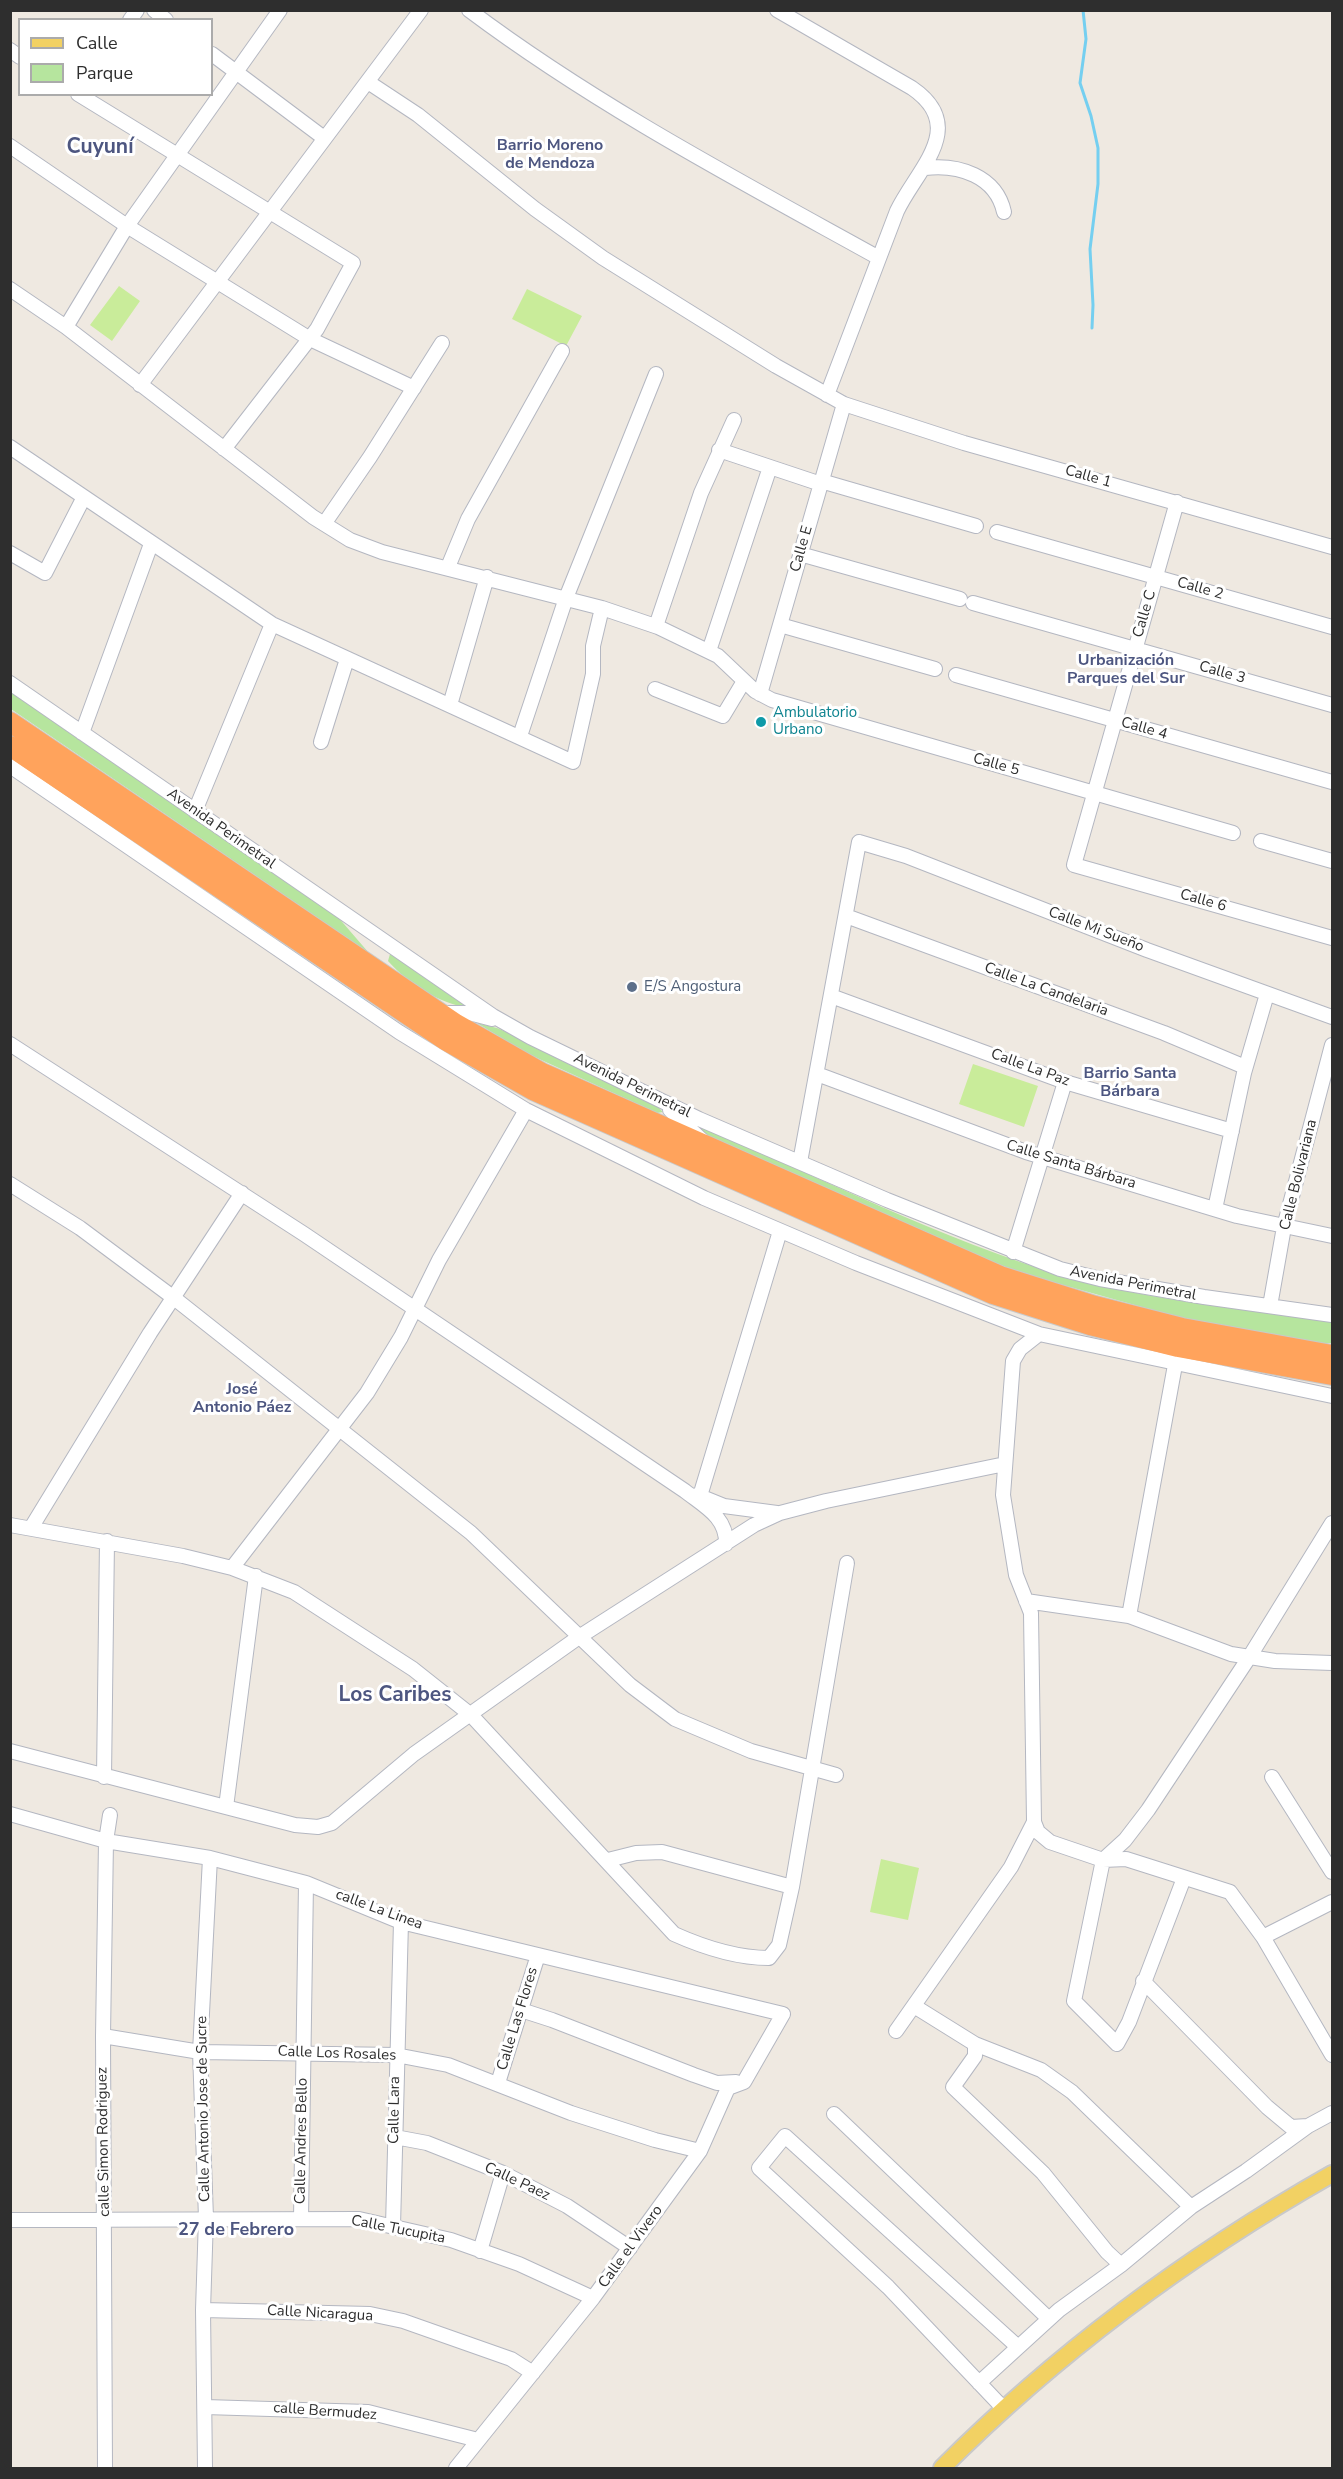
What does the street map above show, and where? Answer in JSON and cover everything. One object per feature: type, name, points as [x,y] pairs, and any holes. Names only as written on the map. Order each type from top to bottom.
[{"type":"highway","name":"Avenida Perimetral","points":[[10,722],[440,1013],[480,1039],[542,1073],[957,1259],[1033,1287],[1182,1328],[1330,1353]]},
{"type":"highway","points":[[10,746],[445,1040],[533,1090],[902,1256],[993,1294],[1090,1325],[1178,1347],[1332,1375]]},
{"type":"main road","points":[[942,2469],[1004,2409],[1056,2364],[1152,2290],[1216,2245],[1332,2174]]},
{"type":"street","points":[[66,327],[128,226],[280,10]]},
{"type":"street","points":[[140,385],[421,10]]},
{"type":"street","points":[[469,10],[549,66],[623,113],[879,258]]},
{"type":"street","points":[[777,10],[912,88],[931,102],[936,111],[935,144],[925,168],[905,196],[827,395]]},
{"type":"street","points":[[213,55],[324,138]]},
{"type":"street","name":"Calle 1","points":[[368,82],[418,115],[535,209],[603,258],[844,404],[953,440],[1332,547]]},
{"type":"street","points":[[81,96],[353,262],[310,339],[224,449]]},
{"type":"street","points":[[10,146],[128,226],[310,339],[414,388]]},
{"type":"street","points":[[925,168],[944,167],[978,177],[1000,194],[1004,212]]},
{"type":"street","points":[[10,289],[66,327],[324,524],[365,546],[566,598],[656,626],[710,651],[728,664],[760,694]]},
{"type":"street","points":[[324,524],[442,343]]},
{"type":"street","points":[[448,567],[468,519],[562,351]]},
{"type":"street","points":[[520,736],[566,598],[656,374]]},
{"type":"street","name":"Calle E","points":[[760,694],[844,404]]},
{"type":"street","points":[[656,626],[701,494],[734,420]]},
{"type":"street","points":[[10,447],[272,624],[573,762],[593,674],[593,646],[602,608]]},
{"type":"street","points":[[719,450],[821,483],[976,526]]},
{"type":"street","points":[[710,651],[770,467]]},
{"type":"street","points":[[10,553],[45,573],[84,497]]},
{"type":"street","name":"Calle C","points":[[1074,865],[1177,502]]},
{"type":"street","name":"Calle 2","points":[[997,532],[1332,627]]},
{"type":"street","points":[[82,733],[151,544]]},
{"type":"street","name":"Calle 3","points":[[800,554],[1332,705]]},
{"type":"street","points":[[450,705],[487,577]]},
{"type":"street","points":[[195,811],[272,624]]},
{"type":"street","points":[[780,625],[935,669]]},
{"type":"street","points":[[321,742],[347,659]]},
{"type":"street","name":"Calle 4","points":[[956,675],[1332,782]]},
{"type":"street","points":[[655,689],[723,716],[744,681]]},
{"type":"street","name":"Avenida Perimetral","points":[[10,683],[508,1025],[653,1097],[800,1162],[1013,1252],[1060,1269],[1100,1279],[1332,1315]]},
{"type":"street","name":"Calle 5","points":[[760,694],[858,726],[1233,833]]},
{"type":"street","points":[[10,766],[399,1032],[526,1110],[694,1193],[780,1232],[1039,1334],[1175,1365],[1332,1396]]},
{"type":"street","points":[[1261,841],[1332,861]]},
{"type":"street","name":"Calle Mi Sueño","points":[[846,916],[860,842],[906,856],[1332,1017]]},
{"type":"street","name":"Calle 6","points":[[1074,865],[1332,938]]},
{"type":"street","points":[[800,1162],[846,916]]},
{"type":"street","name":"Calle La Candelaria","points":[[846,916],[1164,1033],[1245,1067]]},
{"type":"street","points":[[1215,1209],[1245,1067],[1267,994]]},
{"type":"street","name":"Calle La Paz","points":[[831,996],[1065,1082],[1232,1131]]},
{"type":"street","points":[[440,1013],[479,1015],[508,1025]]},
{"type":"street","points":[[10,1044],[242,1193],[685,1491],[717,1516],[724,1527],[726,1544]]},
{"type":"street","name":"Calle Bolivariana","points":[[1270,1306],[1284,1227],[1332,1045]]},
{"type":"street","name":"Calle Santa Bárbara","points":[[817,1074],[1000,1144],[1215,1209],[1284,1227],[1332,1236]]},
{"type":"street","points":[[1013,1252],[1065,1082]]},
{"type":"street","points":[[653,1097],[721,1154]]},
{"type":"street","points":[[232,1568],[341,1430],[367,1393],[401,1337],[414,1307],[526,1110]]},
{"type":"street","points":[[10,1184],[80,1228],[174,1298],[471,1533],[630,1685],[675,1719],[750,1751],[836,1775]]},
{"type":"street","points":[[32,1528],[104,1407],[242,1193]]},
{"type":"street","points":[[700,1496],[780,1232]]},
{"type":"street","points":[[1039,1334],[1020,1349],[1013,1361],[1003,1495],[1016,1575],[1026,1601],[1031,1624],[1034,1822],[1038,1832],[1050,1842],[1103,1860],[1126,1859],[1230,1892],[1263,1938],[1332,2055]]},
{"type":"street","points":[[1129,1616],[1175,1365]]},
{"type":"street","points":[[10,1751],[296,1825],[318,1827],[332,1823],[414,1754],[579,1637],[754,1525],[780,1513],[826,1501],[1005,1464]]},
{"type":"street","points":[[685,1491],[724,1506],[780,1513]]},
{"type":"street","points":[[1184,1878],[1129,2022],[1117,2044],[1074,2001],[1103,1860],[1125,1840],[1148,1810],[1328,1541],[1332,1523]]},
{"type":"street","points":[[10,1525],[107,1541],[232,1568],[294,1592],[374,1641],[471,1715],[522,1772],[608,1860],[674,1934],[694,1943],[754,1958],[769,1958],[779,1945],[792,1887],[847,1563]]},
{"type":"street","points":[[104,1776],[107,1541]]},
{"type":"street","points":[[226,1807],[256,1576]]},
{"type":"street","points":[[1026,1601],[1129,1616],[1231,1654],[1275,1661],[1332,1663]]},
{"type":"street","points":[[1272,1777],[1332,1872]]},
{"type":"street","name":"calle La Linea","points":[[10,1814],[106,1841],[210,1858],[306,1883],[401,1922],[783,2014]]},
{"type":"street","name":"calle Simon Rodriguez","points":[[105,2469],[103,2036],[106,1841],[110,1815]]},
{"type":"street","points":[[896,2031],[1011,1867],[1034,1822]]},
{"type":"street","points":[[608,1860],[636,1853],[662,1852],[792,1887]]},
{"type":"street","name":"Calle Antonio Jose de Sucre","points":[[205,2469],[203,2310],[206,2218],[200,2052],[210,1858]]},
{"type":"street","name":"Calle Andres Bello","points":[[301,2219],[306,1883]]},
{"type":"street","points":[[1263,1938],[1332,1902]]},
{"type":"street","name":"Calle Lara","points":[[393,2226],[401,1922]]},
{"type":"street","name":"Calle Las Flores","points":[[498,2084],[538,1955]]},
{"type":"street","points":[[1143,1981],[1267,2107],[1292,2127],[1308,2126]]},
{"type":"street","points":[[914,2006],[975,2044],[1041,2070],[1072,2092],[1191,2207]]},
{"type":"street","points":[[520,2010],[552,2019],[717,2083],[744,2082]]},
{"type":"street","name":"Calle el Vivero","points":[[456,2469],[593,2298],[700,2151],[728,2088],[744,2082],[783,2014]]},
{"type":"street","name":"Calle Los Rosales","points":[[103,2036],[200,2052],[396,2055],[448,2065],[644,2137],[700,2151]]},
{"type":"street","points":[[975,2044],[975,2056],[953,2087],[1043,2173],[1107,2252],[1121,2265]]},
{"type":"street","points":[[979,2383],[1049,2319],[1121,2265],[1191,2207],[1308,2126],[1332,2113]]},
{"type":"street","points":[[834,2114],[1049,2319]]},
{"type":"street","points":[[1004,2409],[888,2287],[759,2168],[785,2136],[1018,2347]]},
{"type":"street","name":"Calle Paez","points":[[394,2137],[427,2143],[503,2173],[567,2206],[630,2248]]},
{"type":"street","points":[[480,2251],[503,2173]]},
{"type":"street","name":"Calle Tucupita","points":[[10,2220],[359,2219],[451,2240],[519,2264],[593,2298]]},
{"type":"street","name":"Calle Nicaragua","points":[[203,2310],[370,2314],[403,2321],[511,2359],[533,2373]]},
{"type":"street","name":"calle Bermudez","points":[[205,2407],[368,2412],[478,2440]]},
{"type":"green space","points":[[119,286],[140,301],[112,341],[90,325]]},
{"type":"green space","points":[[527,289],[582,316],[566,346],[512,319]]},
{"type":"green space","points":[[10,689],[337,916],[369,953],[11,709]]},
{"type":"green space","points":[[390,954],[469,1008],[446,1002],[415,985],[388,961]]},
{"type":"green space","points":[[477,1023],[497,1028],[547,1049],[649,1098],[663,1112],[657,1113],[524,1052]]},
{"type":"green space","points":[[973,1064],[1038,1086],[1024,1127],[959,1104]]},
{"type":"green space","points":[[697,1125],[927,1226],[1020,1262],[1068,1277],[1133,1292],[1199,1304],[1332,1322],[1332,1343],[1192,1321],[995,1264],[709,1138]]},
{"type":"green space","points":[[881,1859],[919,1868],[908,1920],[870,1912]]},
{"type":"waterway","points":[[1083,10],[1086,39],[1080,83],[1098,148],[1098,184],[1090,249],[1092,328]]},
{"type":"place","name":"Ambulatorio Urbano","points":[[761,722]]},
{"type":"place","name":"E/S Angostura","points":[[632,987]]},
{"type":"district","name":"Cuyuní","points":[[100,148]]},
{"type":"district","name":"Barrio Moreno de Mendoza","points":[[550,155]]},
{"type":"district","name":"Urbanización Parques del Sur","points":[[1126,670]]},
{"type":"district","name":"Barrio Santa Bárbara","points":[[1130,1083]]},
{"type":"district","name":"José Antonio Páez","points":[[242,1399]]},
{"type":"district","name":"Los Caribes","points":[[395,1696]]},
{"type":"district","name":"27 de Febrero","points":[[236,2231]]}]
